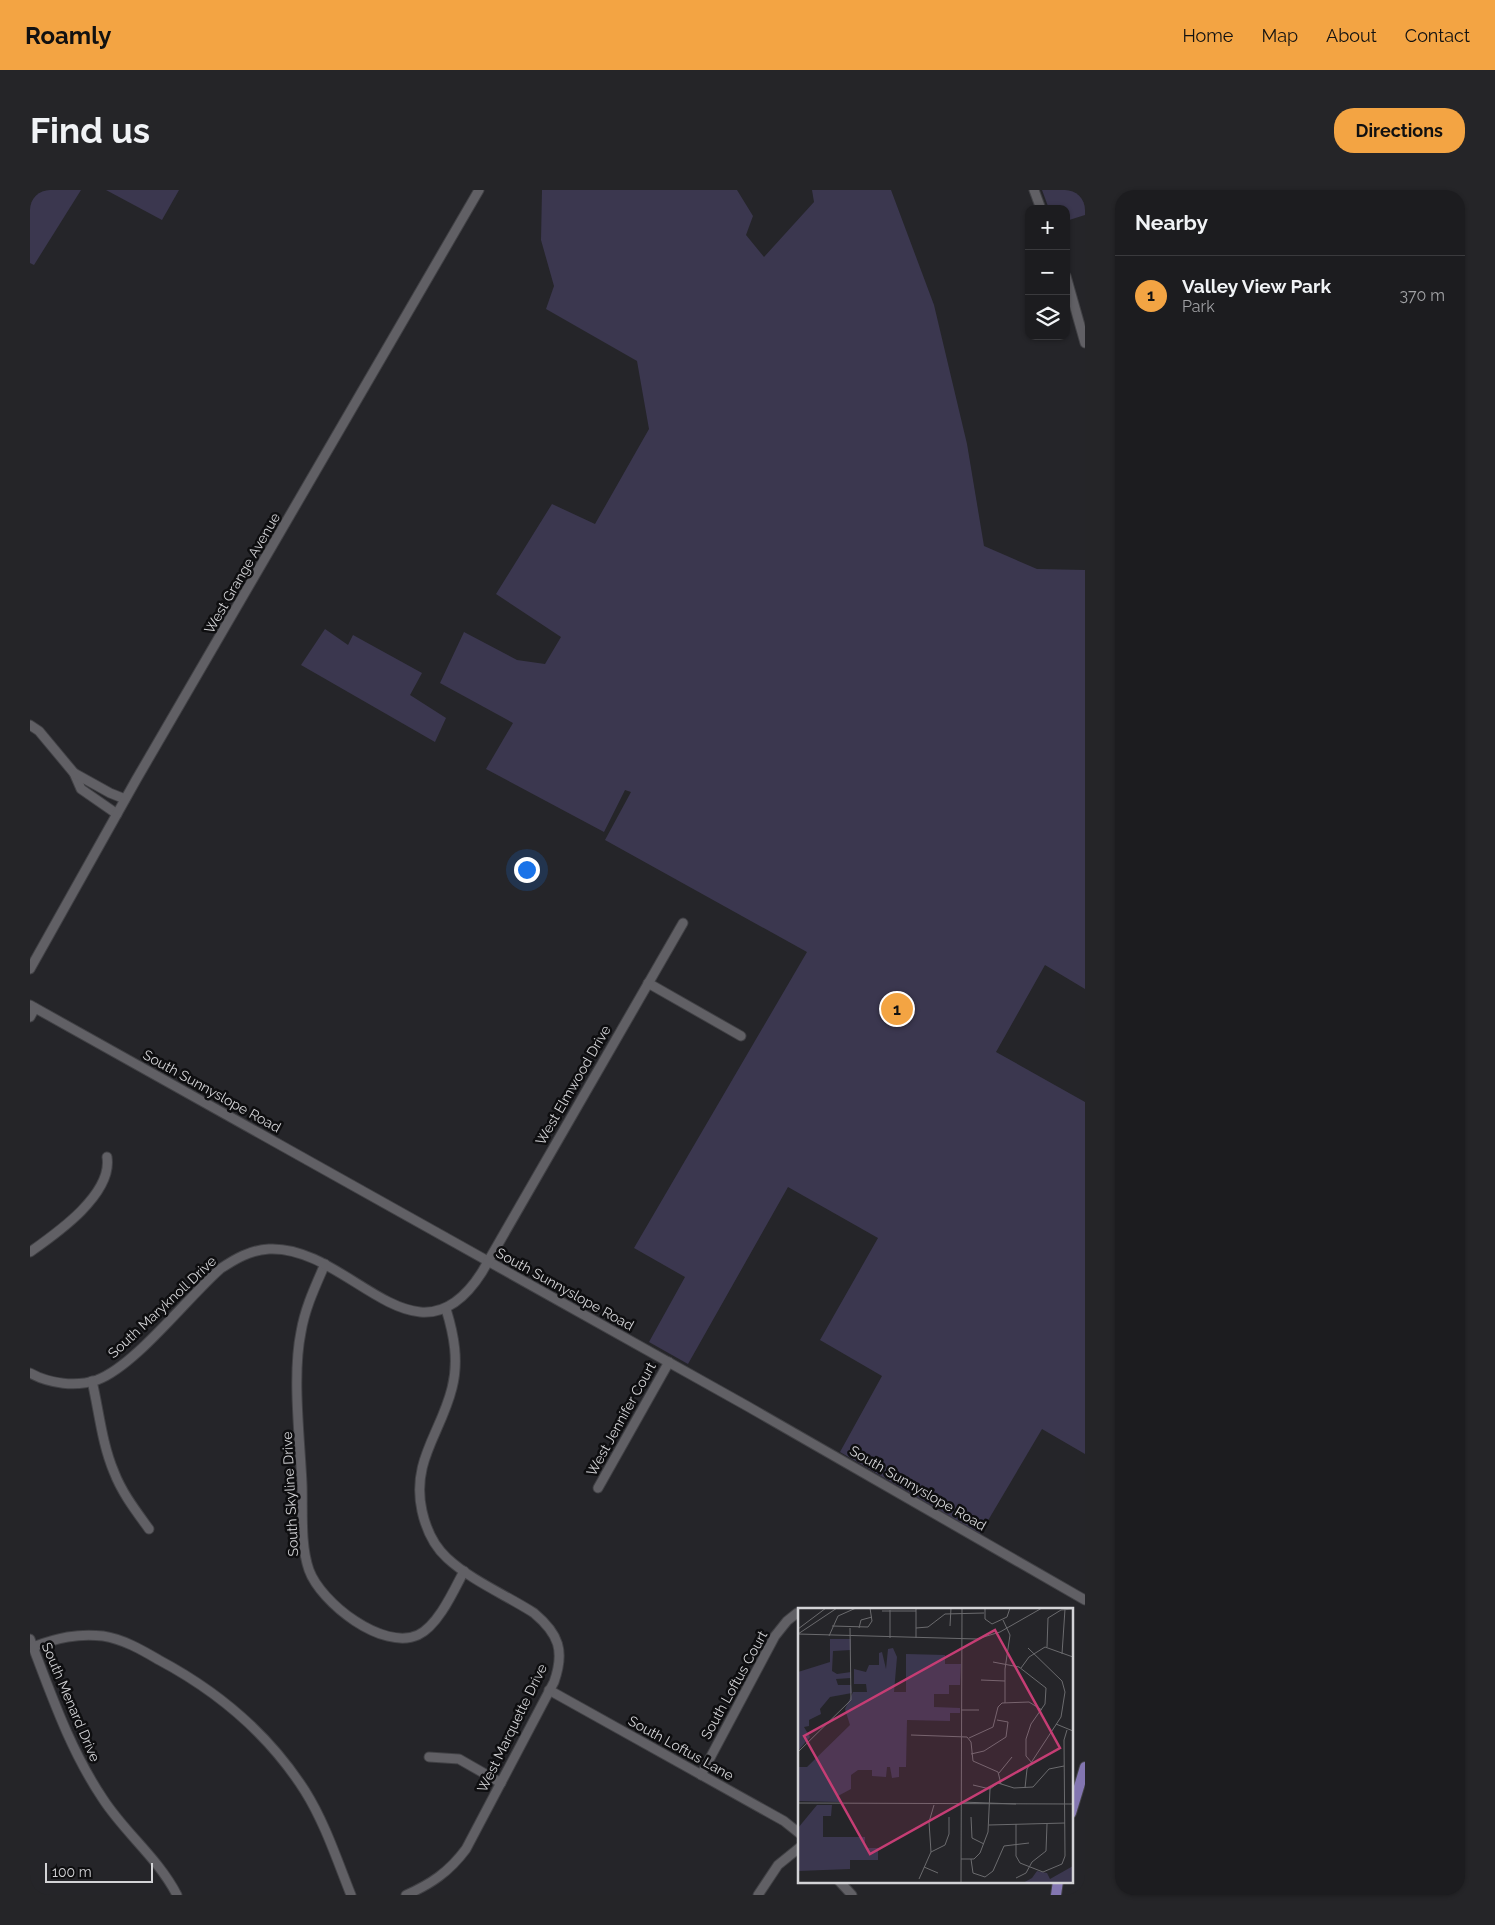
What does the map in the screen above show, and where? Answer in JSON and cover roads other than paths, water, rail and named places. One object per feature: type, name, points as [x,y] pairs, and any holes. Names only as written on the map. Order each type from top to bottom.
[{"type":"main road","points":[[1072,1810],[1085,1767]]},
{"type":"main road","points":[[1056,1895],[1058,1882]]},
{"type":"street","name":"West Grange Avenue","points":[[30,969],[117,814],[479,190]]},
{"type":"street","points":[[1034,190],[1040,205]]},
{"type":"street","points":[[1070,290],[1085,343]]},
{"type":"street","points":[[30,725],[39,731],[74,773],[81,789],[117,814]]},
{"type":"street","points":[[74,773],[110,793],[126,799]]},
{"type":"street","name":"West Elmwood Drive","points":[[487,1262],[683,923]]},
{"type":"street","points":[[648,983],[740,1036]]},
{"type":"street","points":[[30,1017],[33,1007]]},
{"type":"street","name":"South Sunnyslope Road","points":[[33,1007],[669,1362],[1085,1600]]},
{"type":"street","points":[[30,1252],[66,1224],[96,1193],[107,1172],[107,1157]]},
{"type":"street","name":"South Maryknoll Drive","points":[[30,1373],[55,1382],[70,1384],[92,1381],[109,1374],[128,1360],[207,1281],[239,1257],[254,1251],[280,1249],[302,1254],[325,1264],[407,1310],[427,1312],[446,1309]]},
{"type":"street","points":[[446,1309],[465,1296],[487,1262]]},
{"type":"street","name":"South Skyline Drive","points":[[325,1264],[305,1313],[300,1337],[298,1366],[304,1540],[310,1571],[326,1598],[343,1613],[378,1633],[392,1638],[408,1638],[428,1629],[464,1572]]},
{"type":"street","name":"West Marquette Drive","points":[[406,1895],[429,1885],[454,1864],[466,1849],[549,1690],[558,1670],[560,1655],[552,1631],[534,1613],[464,1572],[446,1556],[430,1535],[420,1501],[421,1465],[448,1402],[455,1374],[454,1341],[446,1309]]},
{"type":"street","name":"West Jennifer Court","points":[[598,1488],[669,1362]]},
{"type":"street","points":[[92,1381],[103,1439],[114,1473],[129,1502],[148,1529]]},
{"type":"street","name":"South Loftus Court","points":[[701,1775],[775,1636],[787,1621],[798,1613]]},
{"type":"street","points":[[31,1643],[72,1635],[111,1638],[141,1650],[220,1697],[264,1739],[301,1785],[324,1829],[351,1895]]},
{"type":"street","name":"South Menard Drive","points":[[31,1643],[62,1722],[87,1774],[104,1801],[163,1870],[177,1895]]},
{"type":"street","name":"South Loftus Lane","points":[[549,1690],[784,1821],[798,1832]]},
{"type":"street","points":[[429,1756],[458,1759],[501,1783]]},
{"type":"street","points":[[758,1895],[778,1865],[798,1849]]},
{"type":"street","points":[[840,1882],[852,1895]]},
{"type":"place","name":"Valley View Park","points":[[897,1009]]}]
